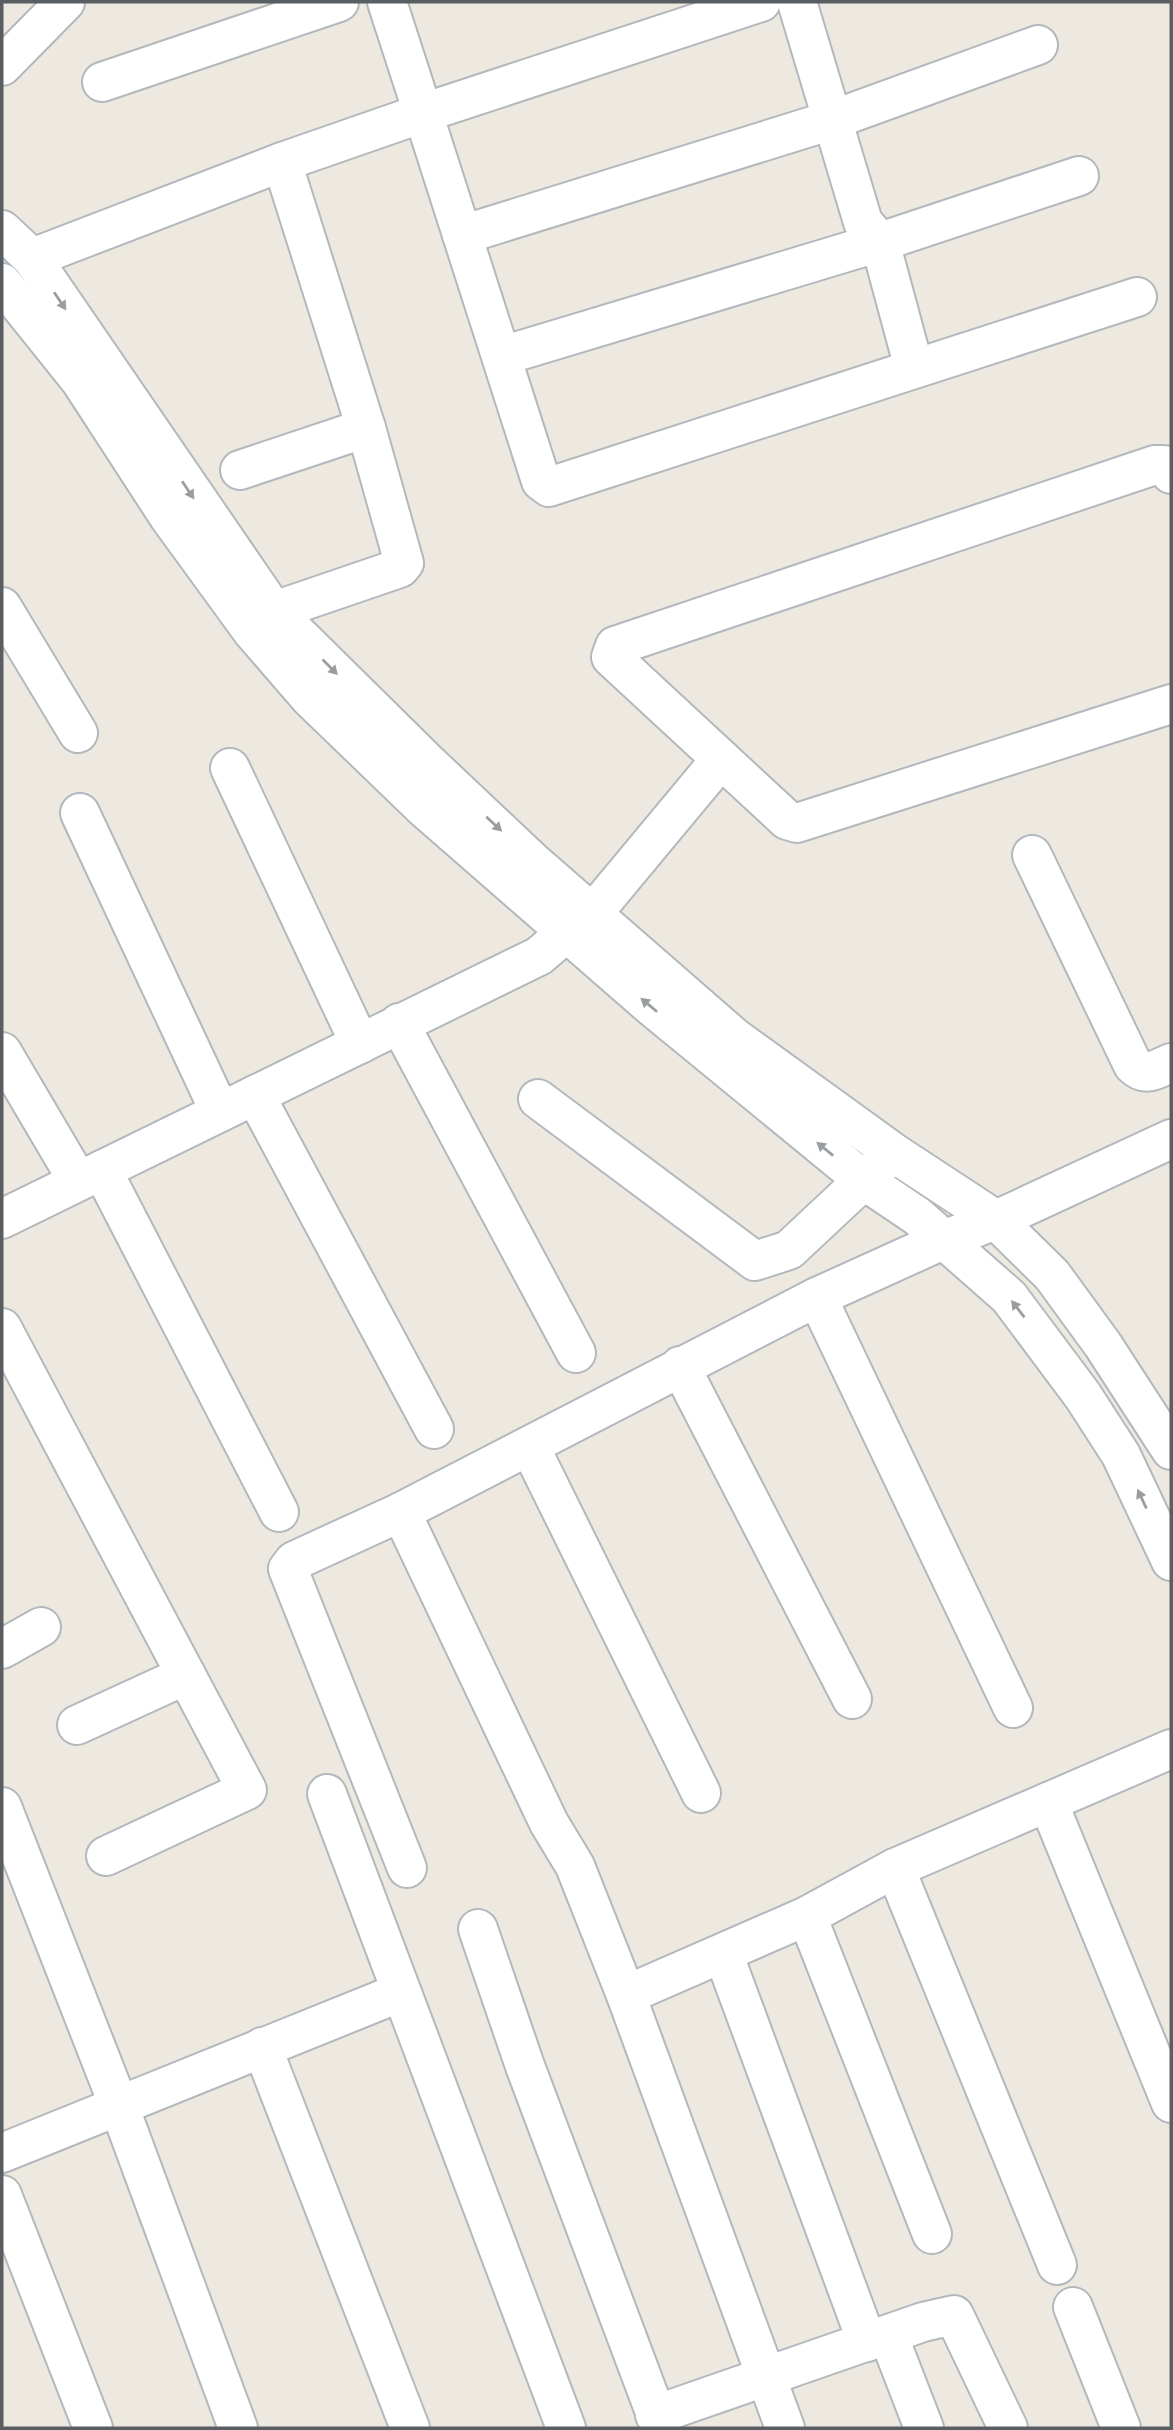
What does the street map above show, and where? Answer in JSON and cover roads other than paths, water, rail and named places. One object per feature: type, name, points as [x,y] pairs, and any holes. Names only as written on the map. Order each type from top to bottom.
[{"type":"street","points":[[2,66],[65,2]]},
{"type":"street","points":[[102,82],[339,2]]},
{"type":"street","points":[[387,2],[541,481],[550,487],[1137,297]]},
{"type":"street","points":[[32,258],[282,162],[761,2]]},
{"type":"street","points":[[797,2],[863,222],[880,242],[914,368]]},
{"type":"street","points":[[462,235],[832,120],[1038,45]]},
{"type":"street","points":[[274,611],[400,568],[404,563],[366,428],[282,162]]},
{"type":"street","points":[[502,356],[880,242],[1079,176]]},
{"type":"street","points":[[2,230],[32,258],[274,611],[427,762],[580,923],[862,1179],[917,1216],[1009,1297],[1083,1396],[1121,1455],[1171,1561]]},
{"type":"street","points":[[2,283],[80,380],[169,517],[252,631],[310,698],[425,809],[894,1153],[996,1220],[1052,1275],[1118,1367],[1171,1450]]},
{"type":"street","points":[[240,470],[366,428]]},
{"type":"street","points":[[1171,474],[1164,465],[1155,465],[615,646],[611,657],[787,820],[797,823],[1171,704]]},
{"type":"street","points":[[2,607],[78,733]]},
{"type":"street","points":[[2,1219],[539,956],[580,923],[721,759]]},
{"type":"street","points":[[230,768],[360,1044]]},
{"type":"street","points":[[80,813],[220,1112]]},
{"type":"street","points":[[1032,855],[1133,1065],[1140,1072],[1148,1073],[1171,1063]]},
{"type":"street","points":[[399,1023],[576,1353]]},
{"type":"street","points":[[2,1052],[90,1176],[279,1512]]},
{"type":"street","points":[[255,1096],[434,1429]]},
{"type":"street","points":[[538,1100],[755,1261],[770,1259],[789,1250],[862,1179],[894,1153]]},
{"type":"street","points":[[407,1868],[288,1569],[294,1561],[401,1512],[530,1447],[680,1366],[817,1297],[943,1240],[996,1220],[1171,1139]]},
{"type":"street","points":[[817,1297],[1013,1708]]},
{"type":"street","points":[[2,1328],[247,1790],[106,1856]]},
{"type":"street","points":[[680,1366],[852,1699]]},
{"type":"street","points":[[530,1447],[701,1793]]},
{"type":"street","points":[[401,1512],[548,1823],[575,1866],[626,1995],[785,2428]]},
{"type":"street","points":[[2,1649],[41,1627]]},
{"type":"street","points":[[77,1725],[187,1675]]},
{"type":"street","points":[[626,1995],[807,1916],[895,1868],[1171,1749]]},
{"type":"street","points":[[327,1794],[566,2428]]},
{"type":"street","points":[[1048,1802],[1171,2103]]},
{"type":"street","points":[[2,1807],[119,2106],[238,2428]]},
{"type":"street","points":[[895,1868],[1057,2265]]},
{"type":"street","points":[[807,1916],[932,2234]]},
{"type":"street","points":[[478,1928],[525,2066],[658,2422],[765,2377],[877,2338],[954,2315],[1008,2428]]},
{"type":"street","points":[[723,1953],[877,2338],[924,2428]]},
{"type":"street","points":[[2,2153],[401,1992]]},
{"type":"street","points":[[262,2047],[410,2428]]},
{"type":"street","points":[[2,2195],[93,2428]]},
{"type":"street","points":[[1073,2307],[1121,2428]]}]
